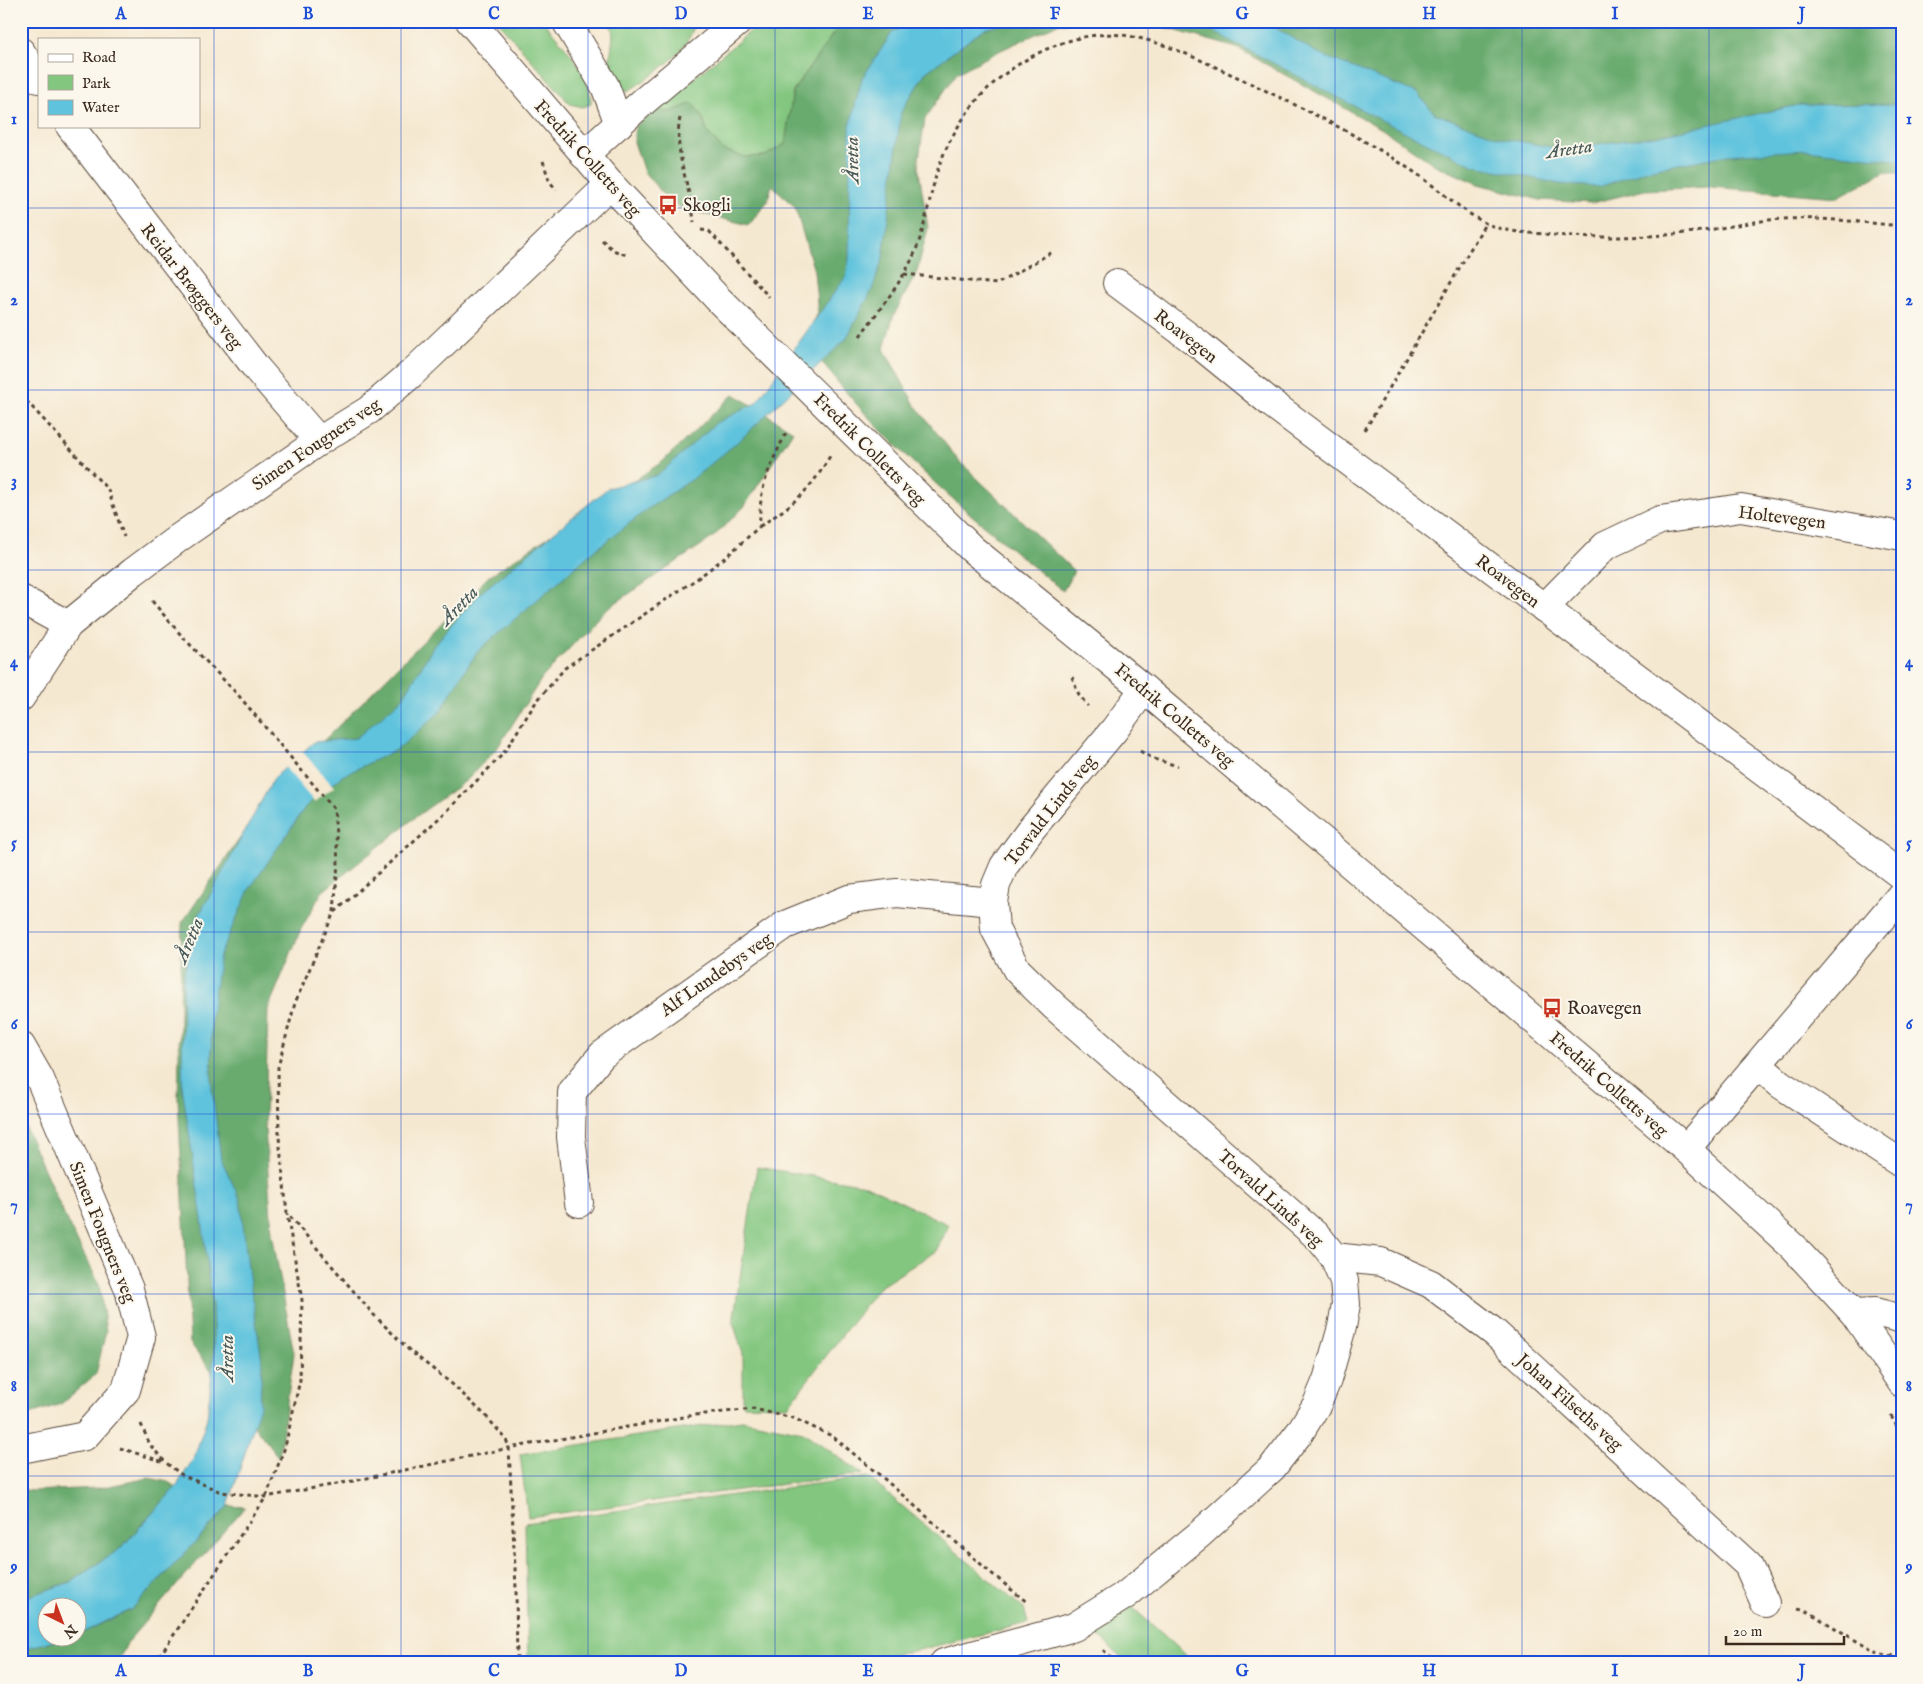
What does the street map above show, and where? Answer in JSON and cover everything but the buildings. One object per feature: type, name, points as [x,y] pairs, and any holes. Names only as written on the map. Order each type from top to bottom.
[{"type":"street","name":"Fredrik Colletts veg","points":[[470,21],[584,155],[720,301],[972,549],[1144,688],[1686,1149],[1793,1247],[1854,1313],[1902,1383]]},
{"type":"street","points":[[566,21],[605,86],[619,124]]},
{"type":"street","points":[[584,155],[739,21]]},
{"type":"street","points":[[21,52],[38,78]]},
{"type":"street","name":"Reidar Brøggers veg","points":[[72,128],[226,330],[319,442]]},
{"type":"street","name":"Simen Fougners veg","points":[[21,697],[68,625],[172,543],[369,410],[411,374],[548,241],[610,184]]},
{"type":"street","name":"Roavegen","points":[[1116,283],[1544,608],[1902,876]]},
{"type":"street","name":"Holtevegen","points":[[1544,608],[1605,546],[1660,520],[1741,508],[1902,536]]},
{"type":"street","points":[[21,599],[68,625]]},
{"type":"street","name":"Torvald Linds veg","points":[[944,1663],[1074,1627],[1127,1594],[1200,1534],[1272,1468],[1300,1432],[1317,1404],[1327,1380],[1342,1327],[1346,1304],[1344,1281],[1334,1257],[1319,1238],[1054,1006],[1017,970],[995,929],[993,902],[996,885],[1004,866],[1032,828],[1114,730],[1144,688]]},
{"type":"street","name":"Alf Lundebys veg","points":[[580,1203],[571,1137],[572,1092],[602,1055],[785,925],[849,899],[897,893],[993,902]]},
{"type":"street","points":[[1686,1149],[1902,894]]},
{"type":"street","name":"Simen Fougners veg","points":[[21,1046],[40,1079],[129,1288],[142,1337],[126,1390],[84,1436]]},
{"type":"street","points":[[1758,1065],[1780,1084],[1902,1164]]},
{"type":"street","name":"Johan Filseths veg","points":[[1334,1257],[1381,1262],[1431,1284],[1495,1333],[1748,1565],[1765,1603]]},
{"type":"street","points":[[1854,1313],[1875,1312],[1902,1319]]},
{"type":"street","points":[[21,1449],[84,1436]]},
{"type":"path","points":[[860,336],[904,274],[922,233],[940,165],[953,134],[972,106],[993,82],[1022,60],[1052,47],[1085,37],[1119,35],[1150,41],[1263,89],[1360,139],[1415,172],[1485,224],[1501,229],[1619,238],[1693,232],[1769,220],[1803,218],[1902,226]]},
{"type":"path","points":[[680,116],[679,146],[693,209],[695,229]]},
{"type":"path","points":[[689,223],[695,229],[709,231],[774,303]]},
{"type":"path","points":[[1348,460],[1485,224]]},
{"type":"path","points":[[904,274],[997,284],[1054,251]]},
{"type":"path","points":[[760,526],[759,507],[762,489],[786,433]]},
{"type":"path","points":[[334,912],[447,811],[502,754],[536,702],[566,668],[698,578],[727,556],[760,526],[803,495],[817,479],[834,449]]},
{"type":"path","points":[[155,1663],[266,1497],[285,1447],[300,1380],[302,1300],[287,1213],[279,1138],[278,1067],[295,1004],[334,912],[338,862],[334,809],[285,749]]},
{"type":"path","points":[[287,1213],[374,1314],[410,1351],[452,1384],[484,1414],[506,1440],[509,1448],[516,1588],[517,1663]]},
{"type":"path","points":[[126,1390],[150,1445],[165,1462],[182,1475],[221,1492],[266,1497],[353,1481],[509,1448],[695,1415],[754,1409],[793,1418],[832,1436],[882,1477],[991,1573],[1043,1614],[1074,1627]]},
{"type":"path","points":[[84,1436],[165,1462]]},
{"type":"path","points":[[1765,1603],[1807,1611],[1875,1652],[1890,1656],[1902,1652]]},
{"type":"green space","points":[[497,21],[543,21],[567,49],[581,70],[590,92],[591,104],[583,107],[570,104]]},
{"type":"green space","points":[[608,21],[695,21],[692,32],[686,42],[669,62],[628,91],[617,84],[612,76],[610,58],[613,38],[612,29]]},
{"type":"green space","points":[[763,21],[842,21],[793,91],[785,144],[765,156],[745,157],[723,150],[707,132],[703,118],[692,103],[671,112],[654,111]]},
{"type":"green space","points":[[842,21],[1571,21],[1632,24],[1669,21],[1902,21],[1902,174],[1886,171],[1838,197],[1710,187],[1645,190],[1592,203],[1540,200],[1478,184],[1435,165],[1382,129],[1237,48],[1145,22],[1060,23],[999,51],[957,73],[925,119],[918,165],[928,228],[917,272],[893,317],[884,349],[915,405],[958,460],[1074,571],[1063,591],[959,504],[892,442],[832,375],[805,339],[818,313],[814,271],[795,207],[772,185],[767,202],[749,225],[683,209],[666,198],[644,172],[634,142],[635,126],[654,111],[671,112],[692,103],[703,118],[707,132],[723,150],[745,157],[765,156],[785,144],[793,91]]},
{"type":"green space","points":[[734,394],[793,431],[744,507],[712,538],[605,610],[542,678],[498,747],[467,780],[417,816],[322,892],[301,929],[268,1009],[265,1127],[272,1233],[294,1354],[279,1458],[190,1343],[178,1098],[182,923],[271,793],[489,576],[662,462]]},
{"type":"green space","points":[[21,1117],[65,1217],[99,1284],[106,1331],[96,1374],[61,1404],[21,1417]]},
{"type":"green space","points":[[757,1167],[866,1185],[949,1225],[936,1251],[878,1288],[788,1406],[743,1405],[743,1354],[733,1322]]},
{"type":"green space","points":[[742,1420],[803,1432],[863,1474],[528,1517],[520,1454]]},
{"type":"green space","points":[[868,1477],[1024,1609],[1028,1623],[856,1663],[528,1663],[525,1523]]},
{"type":"green space","points":[[149,1478],[168,1482],[176,1487],[121,1548],[70,1582],[21,1599],[21,1489],[32,1491],[99,1488]]},
{"type":"green space","points":[[228,1506],[245,1507],[129,1640],[117,1663],[21,1663],[21,1649],[38,1645],[88,1646],[88,1630],[132,1609]]},
{"type":"green space","points":[[1131,1606],[1195,1663],[1127,1663],[1095,1633]]},
{"type":"water","name":"Åretta","points":[[910,21],[1015,21],[984,29],[925,73],[901,112],[883,258],[872,290],[846,339],[740,440],[694,478],[649,508],[589,555],[479,650],[440,712],[398,749],[342,776],[306,806],[249,890],[220,955],[211,1017],[212,1088],[221,1159],[240,1199],[262,1361],[260,1406],[228,1506],[132,1609],[88,1630],[88,1596],[38,1596],[38,1645],[21,1649],[21,1599],[70,1582],[121,1548],[176,1487],[194,1458],[207,1418],[214,1354],[212,1305],[202,1220],[182,1086],[183,979],[194,924],[274,778],[314,742],[356,738],[402,699],[435,644],[479,594],[608,488],[658,475],[716,423],[756,403],[846,276],[849,259],[850,125],[862,78],[892,33]]},
{"type":"water","points":[[1190,21],[1264,21],[1319,54],[1417,93],[1434,113],[1501,138],[1562,149],[1655,136],[1799,105],[1902,104],[1902,161],[1806,150],[1728,155],[1647,170],[1599,187],[1559,184],[1472,165]]},
{"type":"pier","points":[[301,750],[334,787],[314,802],[284,766]]},
{"type":"place","name":"Skogli","points":[[668,205]]},
{"type":"place","name":"Roavegen","points":[[1552,1008]]}]
